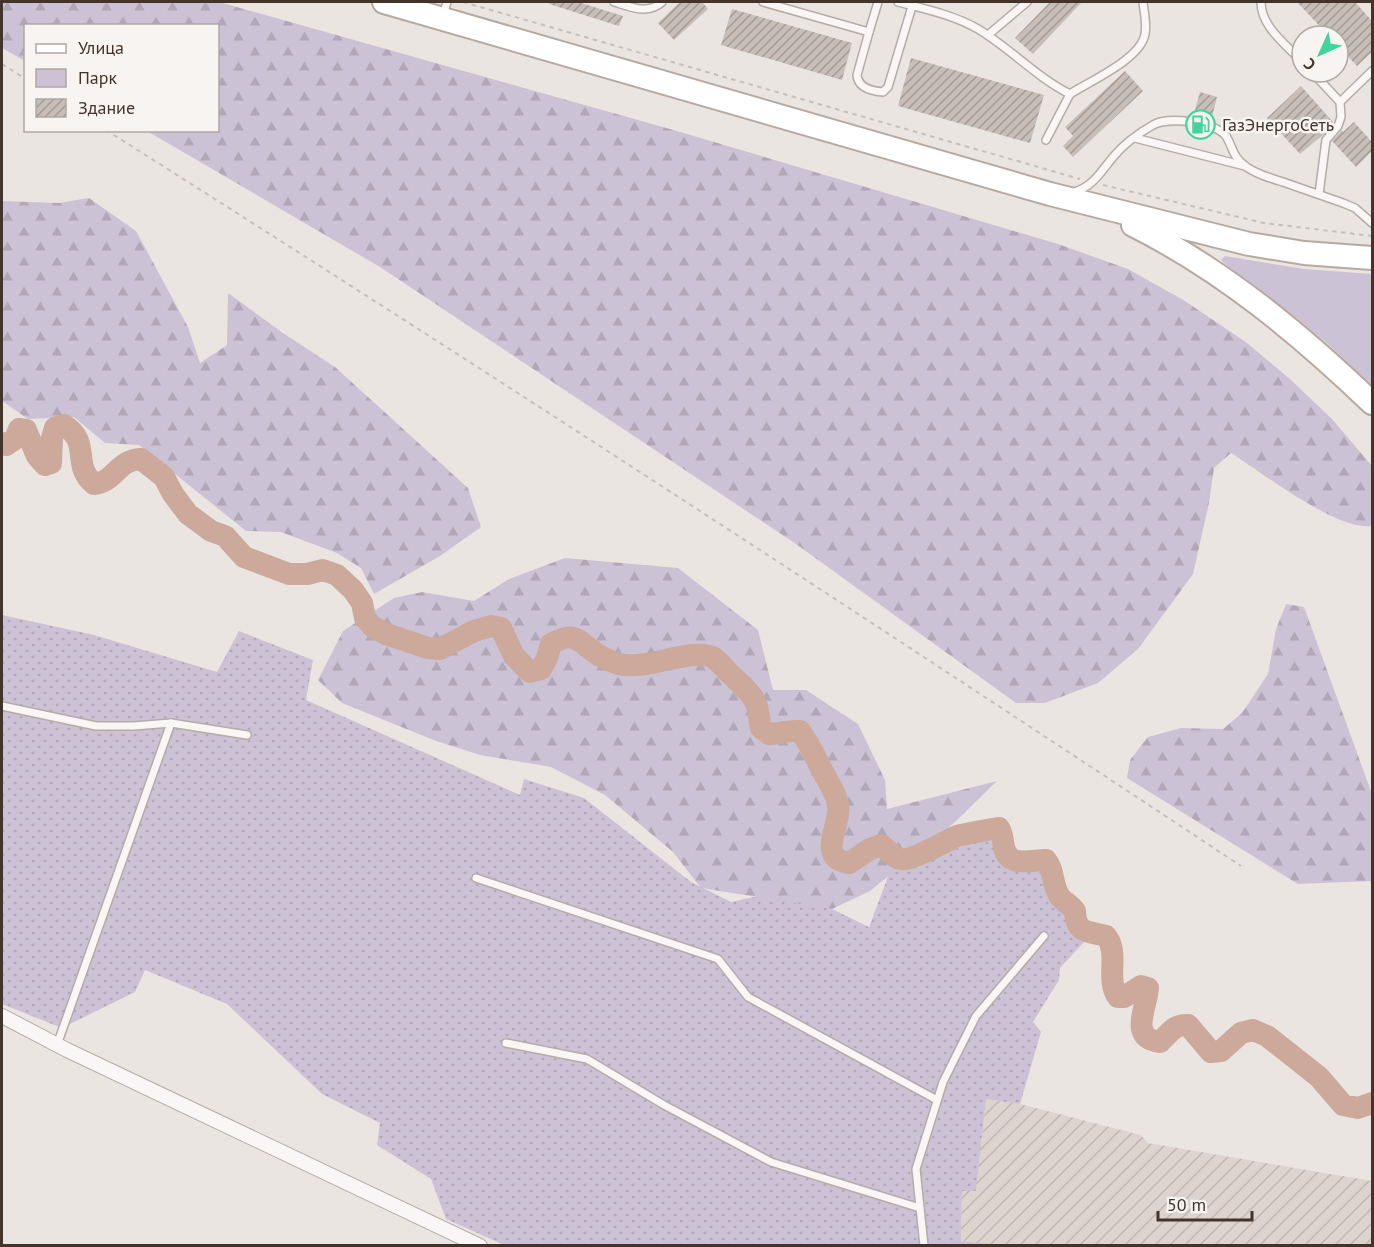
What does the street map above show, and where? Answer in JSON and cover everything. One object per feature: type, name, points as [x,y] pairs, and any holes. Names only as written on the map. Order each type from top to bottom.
[{"type":"main road","points":[[384,2],[445,10],[1050,194],[1249,244],[1304,253],[1372,258]]},
{"type":"main road","points":[[1050,194],[1130,224],[1192,257],[1271,312],[1372,403]]},
{"type":"street","points":[[2,1016],[57,1045],[480,1245]]},
{"type":"lane","points":[[614,2],[648,10],[662,2]]},
{"type":"lane","points":[[763,2],[869,32]]},
{"type":"lane","points":[[878,2],[857,80],[862,87],[882,92],[888,87],[913,3]]},
{"type":"lane","points":[[898,2],[913,3],[975,27],[1041,76],[1070,93]]},
{"type":"lane","points":[[988,35],[1027,2]]},
{"type":"lane","points":[[1046,140],[1070,93],[1130,57],[1140,47],[1146,29],[1143,2]]},
{"type":"lane","points":[[1261,2],[1261,12],[1266,23],[1290,49]]},
{"type":"lane","points":[[1340,102],[1372,71]]},
{"type":"lane","points":[[1318,194],[1326,140],[1341,122],[1340,102],[1323,84]]},
{"type":"lane","points":[[1050,194],[1076,192],[1086,188],[1093,183],[1113,157],[1135,138],[1154,124],[1165,120],[1178,119],[1215,128],[1222,132],[1232,153],[1245,166]]},
{"type":"lane","points":[[1135,138],[1245,166],[1355,208],[1372,223]]},
{"type":"lane","points":[[2,706],[96,726],[171,723],[247,735]]},
{"type":"lane","points":[[57,1045],[171,723]]},
{"type":"lane","points":[[476,878],[718,959],[748,997],[937,1100]]},
{"type":"lane","points":[[924,1245],[916,1168],[943,1082],[976,1016],[1044,936]]},
{"type":"lane","points":[[506,1043],[587,1059],[664,1105],[771,1162],[920,1208]]},
{"type":"path","points":[[463,2],[1093,183],[1264,223],[1372,236]]},
{"type":"path","points":[[2,64],[24,79]]},
{"type":"path","points":[[109,132],[862,615],[1241,866]]},
{"type":"shaded area","points":[[986,1099],[1020,1104],[1141,1135],[1148,1143],[1372,1181],[1372,1245],[999,1246],[961,1241],[962,1190],[976,1191]]},
{"type":"green space","points":[[2,2],[219,2],[670,129],[1058,244],[1128,269],[1185,301],[1247,343],[1291,380],[1332,419],[1372,466],[1372,526],[1339,520],[1300,499],[1231,453],[1214,468],[1209,503],[1193,574],[1138,649],[1098,683],[1045,703],[1016,703],[796,544],[380,267],[149,132],[219,132],[219,24],[24,24],[24,60],[2,48]]},
{"type":"green space","points":[[89,198],[136,231],[188,327],[200,363],[227,345],[228,293],[335,367],[468,488],[481,527],[440,556],[374,594],[361,568],[337,553],[281,532],[246,531],[139,445],[105,443],[74,417],[28,419],[2,401],[2,201],[59,203]]},
{"type":"green space","points":[[1225,256],[1304,269],[1372,274],[1372,385],[1292,314],[1225,264],[1221,260]]},
{"type":"green space","points":[[565,558],[678,568],[758,630],[773,690],[806,690],[858,724],[885,780],[887,809],[997,781],[954,823],[870,891],[832,909],[701,888],[673,852],[605,795],[551,767],[480,755],[436,741],[342,703],[318,680],[343,631],[394,598],[422,592],[474,601],[509,579]]},
{"type":"green space","points":[[1286,604],[1304,607],[1372,794],[1372,881],[1298,884],[1127,778],[1130,760],[1148,737],[1181,728],[1223,729],[1242,713],[1268,674],[1276,629]]},
{"type":"green space","points":[[2,615],[94,635],[217,672],[239,631],[313,660],[306,700],[520,795],[524,779],[584,798],[691,882],[731,902],[754,897],[777,897],[832,909],[869,927],[892,866],[920,861],[992,835],[1009,863],[1041,868],[1050,894],[1066,912],[1065,919],[1085,941],[1060,968],[1059,980],[1033,1022],[1041,1032],[1020,1104],[986,1099],[976,1191],[962,1191],[961,1241],[999,1245],[504,1245],[446,1219],[431,1179],[377,1145],[380,1123],[322,1094],[227,1004],[145,970],[135,992],[62,1028],[2,1004]]},
{"type":"building","points":[[550,2],[578,2],[623,16],[619,26],[549,4]]},
{"type":"building","points":[[680,2],[702,2],[708,9],[674,40],[658,23]]},
{"type":"building","points":[[1050,2],[1082,2],[1033,54],[1015,38]]},
{"type":"building","points":[[1297,2],[1355,2],[1372,21],[1372,52],[1357,66],[1350,59],[1350,24],[1318,24]]},
{"type":"building","points":[[732,9],[852,43],[842,80],[721,45]]},
{"type":"building","points":[[911,58],[1044,95],[1030,143],[898,106]]},
{"type":"building","points":[[1125,71],[1143,91],[1073,157],[1063,146],[1073,136],[1065,127]]},
{"type":"building","points":[[1301,86],[1333,122],[1325,133],[1300,154],[1267,118]]},
{"type":"building","points":[[1200,92],[1217,97],[1211,121],[1193,117]]},
{"type":"building","points":[[1354,122],[1372,142],[1372,151],[1356,167],[1332,141]]},
{"type":"waterway","points":[[2,443],[6,445],[15,439],[19,429],[26,430],[37,456],[45,465],[51,463],[52,438],[55,428],[64,425],[77,439],[87,477],[94,484],[107,479],[126,463],[141,459],[164,477],[188,514],[211,531],[225,536],[244,557],[289,574],[307,574],[323,570],[337,575],[353,590],[362,603],[365,618],[373,627],[386,634],[428,648],[440,649],[474,631],[491,626],[501,628],[514,656],[530,672],[541,669],[551,644],[570,637],[579,640],[600,656],[619,664],[643,664],[694,655],[714,658],[752,697],[757,706],[761,728],[769,734],[800,731],[808,743],[837,802],[838,813],[832,847],[834,855],[839,860],[849,863],[870,849],[881,845],[895,857],[905,859],[957,836],[999,828],[1006,854],[1020,861],[1046,860],[1057,893],[1075,911],[1080,928],[1106,936],[1112,950],[1113,983],[1118,997],[1124,997],[1141,986],[1148,988],[1142,1021],[1144,1035],[1160,1042],[1175,1028],[1188,1025],[1211,1052],[1221,1051],[1241,1033],[1253,1030],[1267,1036],[1319,1077],[1343,1105],[1358,1108],[1372,1103]]},
{"type":"place","name":"ГазЭнергоСеть","points":[[1201,125]]}]
